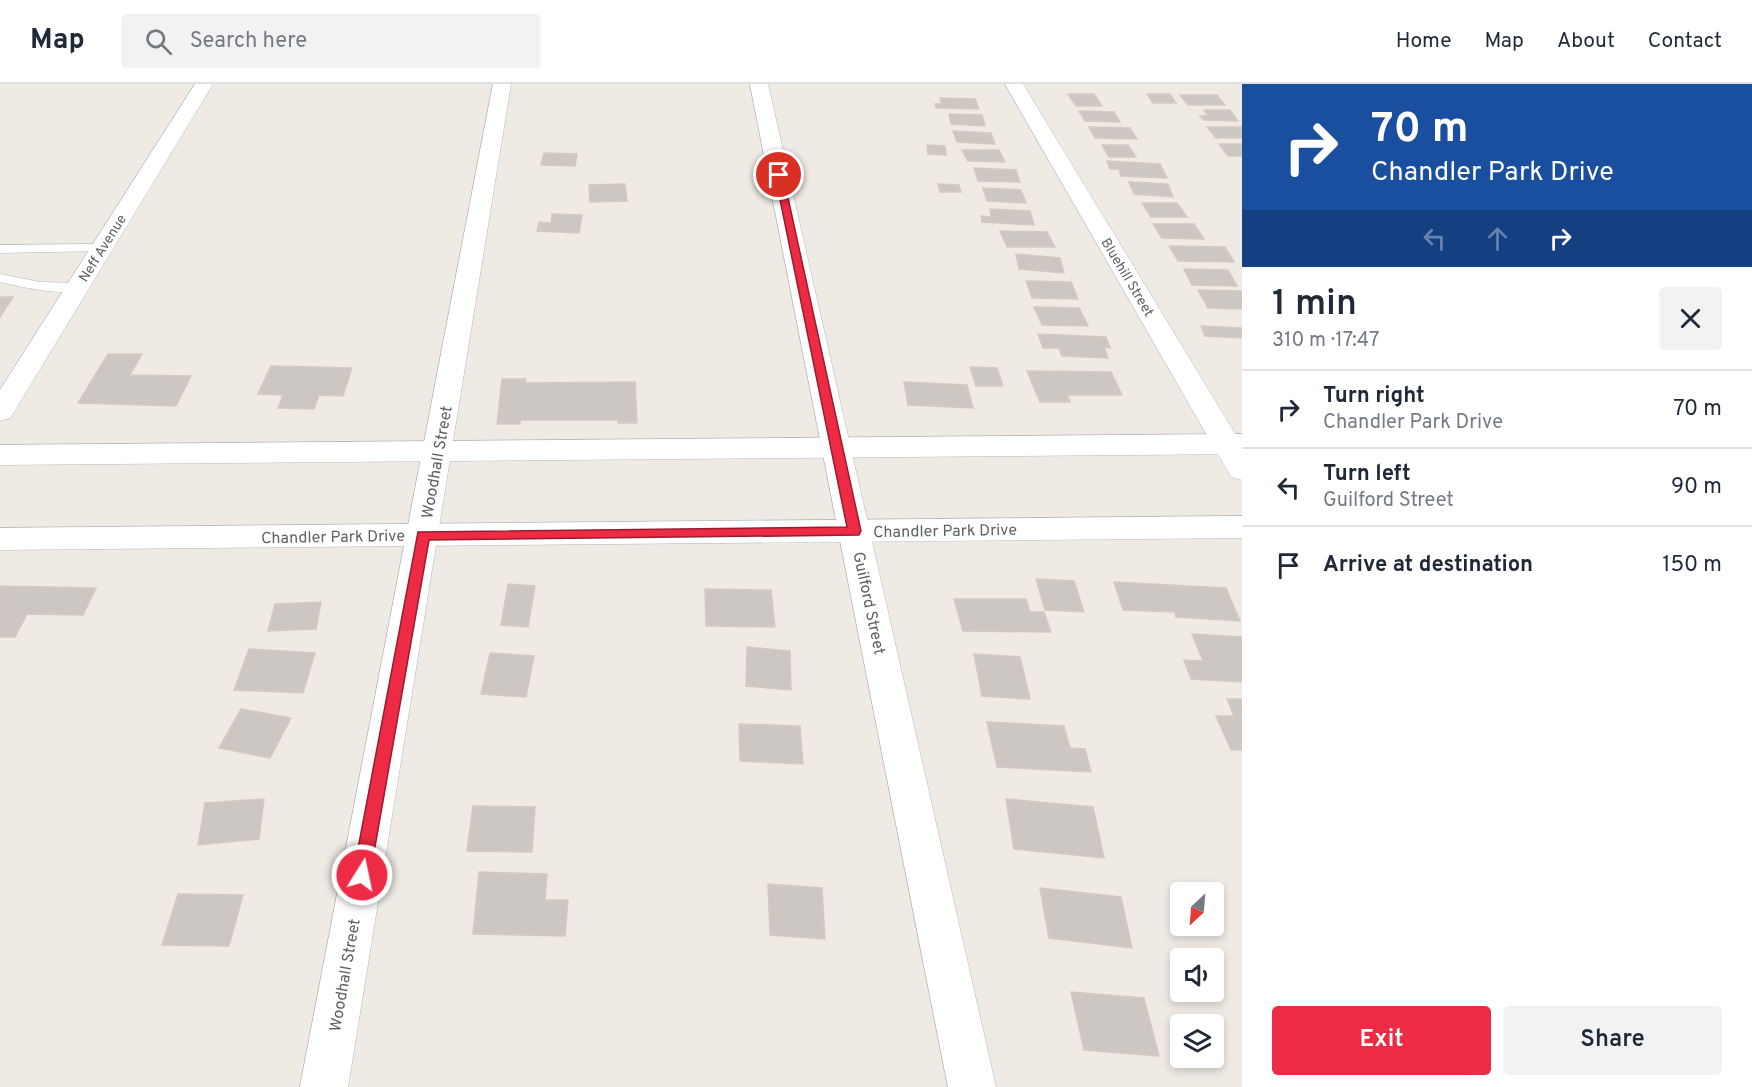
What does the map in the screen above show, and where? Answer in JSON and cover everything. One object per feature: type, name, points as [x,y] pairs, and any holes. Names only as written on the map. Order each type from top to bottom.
[{"type":"street","name":"Neff Avenue","points":[[0,412],[204,84]]},
{"type":"street","name":"Woodhall Street","points":[[324,1087],[502,84]]},
{"type":"street","name":"Guilford Street","points":[[759,84],[972,1087]]},
{"type":"street","name":"Bluehill Street","points":[[1014,84],[1234,444],[1242,470]]},
{"type":"street","points":[[0,455],[1234,444]]},
{"type":"street","name":"Chandler Park Drive","points":[[0,539],[1242,527]]},
{"type":"lane","points":[[0,249],[102,248]]},
{"type":"lane","points":[[0,278],[40,286],[78,287]]},
{"type":"building","points":[[1068,94],[1094,94],[1102,106],[1076,106]]},
{"type":"building","points":[[1147,94],[1170,94],[1176,103],[1153,103]]},
{"type":"building","points":[[1180,95],[1217,95],[1225,105],[1188,105]]},
{"type":"building","points":[[940,98],[975,99],[979,109],[936,108],[935,104],[942,104]]},
{"type":"building","points":[[1204,110],[1230,110],[1238,121],[1204,120],[1200,116],[1208,116]]},
{"type":"building","points":[[1079,111],[1114,112],[1120,122],[1085,121]]},
{"type":"building","points":[[949,114],[982,115],[985,126],[951,124]]},
{"type":"building","points":[[1089,127],[1130,128],[1137,139],[1095,138]]},
{"type":"building","points":[[1207,127],[1242,127],[1242,138],[1216,138]]},
{"type":"building","points":[[953,131],[991,133],[995,144],[957,142]]},
{"type":"building","points":[[1219,144],[1242,144],[1242,156],[1228,156]]},
{"type":"building","points":[[927,145],[945,146],[946,155],[928,154]]},
{"type":"building","points":[[1102,145],[1128,145],[1136,157],[1109,157]]},
{"type":"building","points":[[962,150],[999,150],[1005,162],[968,161]]},
{"type":"building","points":[[544,153],[577,154],[575,166],[541,165]]},
{"type":"building","points":[[1107,161],[1160,164],[1167,178],[1121,176],[1119,169],[1110,169]]},
{"type":"building","points":[[974,168],[1016,170],[1020,182],[978,181]]},
{"type":"building","points":[[1129,182],[1168,184],[1173,197],[1134,194]]},
{"type":"building","points":[[625,184],[627,201],[590,202],[589,185]]},
{"type":"building","points":[[938,184],[959,185],[961,192],[940,192]]},
{"type":"building","points":[[983,188],[1021,190],[1026,203],[987,201]]},
{"type":"building","points":[[1142,203],[1177,203],[1187,217],[1151,217]]},
{"type":"building","points":[[990,209],[1030,211],[1034,225],[982,222],[981,216],[991,217]]},
{"type":"building","points":[[552,214],[582,215],[579,233],[537,231],[539,222],[551,223]]},
{"type":"building","points":[[1153,224],[1194,224],[1204,239],[1162,238]]},
{"type":"building","points":[[1000,231],[1047,232],[1055,247],[1007,247]]},
{"type":"building","points":[[1169,246],[1225,247],[1234,262],[1178,261]]},
{"type":"building","points":[[1016,254],[1060,258],[1064,273],[1019,269]]},
{"type":"building","points":[[1184,269],[1228,270],[1237,286],[1192,285]]},
{"type":"building","points":[[1026,281],[1071,282],[1078,299],[1032,298]]},
{"type":"building","points":[[1198,290],[1242,291],[1242,309],[1208,308]]},
{"type":"building","points":[[0,297],[13,297],[0,317]]},
{"type":"building","points":[[1034,307],[1079,308],[1088,326],[1042,325]]},
{"type":"building","points":[[1201,326],[1242,328],[1242,338],[1205,336]]},
{"type":"building","points":[[1038,334],[1106,337],[1110,348],[1104,347],[1108,358],[1062,356],[1059,348],[1043,348]]},
{"type":"building","points":[[108,354],[142,354],[130,375],[191,376],[176,406],[78,403]]},
{"type":"building","points":[[271,366],[352,368],[343,396],[319,395],[314,409],[278,408],[283,395],[258,394]]},
{"type":"building","points":[[970,367],[997,368],[1003,386],[976,386]]},
{"type":"building","points":[[1027,371],[1111,372],[1122,395],[1067,395],[1070,402],[1040,402]]},
{"type":"building","points":[[502,379],[526,379],[525,383],[635,382],[637,423],[618,423],[618,420],[520,420],[520,424],[497,424]]},
{"type":"building","points":[[904,382],[967,385],[973,408],[908,405]]},
{"type":"building","points":[[1036,579],[1074,581],[1084,612],[1045,610]]},
{"type":"building","points":[[1114,582],[1226,588],[1240,621],[1176,617],[1175,612],[1123,610]]},
{"type":"building","points":[[508,584],[535,586],[528,627],[501,625]]},
{"type":"building","points":[[0,586],[96,588],[83,615],[27,614],[15,637],[0,637]]},
{"type":"building","points":[[705,589],[771,590],[775,627],[706,626]]},
{"type":"building","points":[[954,599],[1026,599],[1030,612],[1044,612],[1051,632],[963,631]]},
{"type":"building","points":[[321,602],[316,629],[268,631],[275,604]]},
{"type":"building","points":[[1192,634],[1242,637],[1242,682],[1191,679],[1184,660],[1203,661]]},
{"type":"building","points":[[747,647],[790,651],[791,690],[746,686]]},
{"type":"building","points":[[249,649],[315,653],[303,693],[234,690]]},
{"type":"building","points":[[490,653],[534,656],[526,697],[481,694]]},
{"type":"building","points":[[974,654],[1020,657],[1030,699],[982,696]]},
{"type":"building","points":[[1227,699],[1242,699],[1242,750],[1231,750],[1216,716],[1234,716]]},
{"type":"building","points":[[241,709],[291,718],[270,758],[219,748]]},
{"type":"building","points":[[987,722],[1064,726],[1070,748],[1085,749],[1091,772],[997,767]]},
{"type":"building","points":[[739,724],[800,726],[803,764],[740,761]]},
{"type":"building","points":[[264,799],[259,839],[198,845],[205,803]]},
{"type":"building","points":[[1006,799],[1093,807],[1104,858],[1014,849]]},
{"type":"building","points":[[473,806],[535,807],[532,852],[467,851]]},
{"type":"building","points":[[479,872],[547,874],[545,900],[568,900],[565,936],[473,934]]},
{"type":"building","points":[[768,884],[822,888],[825,939],[770,935]]},
{"type":"building","points":[[1040,888],[1121,897],[1132,948],[1049,938]]},
{"type":"building","points":[[178,894],[243,895],[229,946],[162,945]]},
{"type":"building","points":[[1071,992],[1144,998],[1159,1056],[1084,1050]]},
{"type":"route","points":[[362,875],[423,535],[855,531],[779,175]]}]
